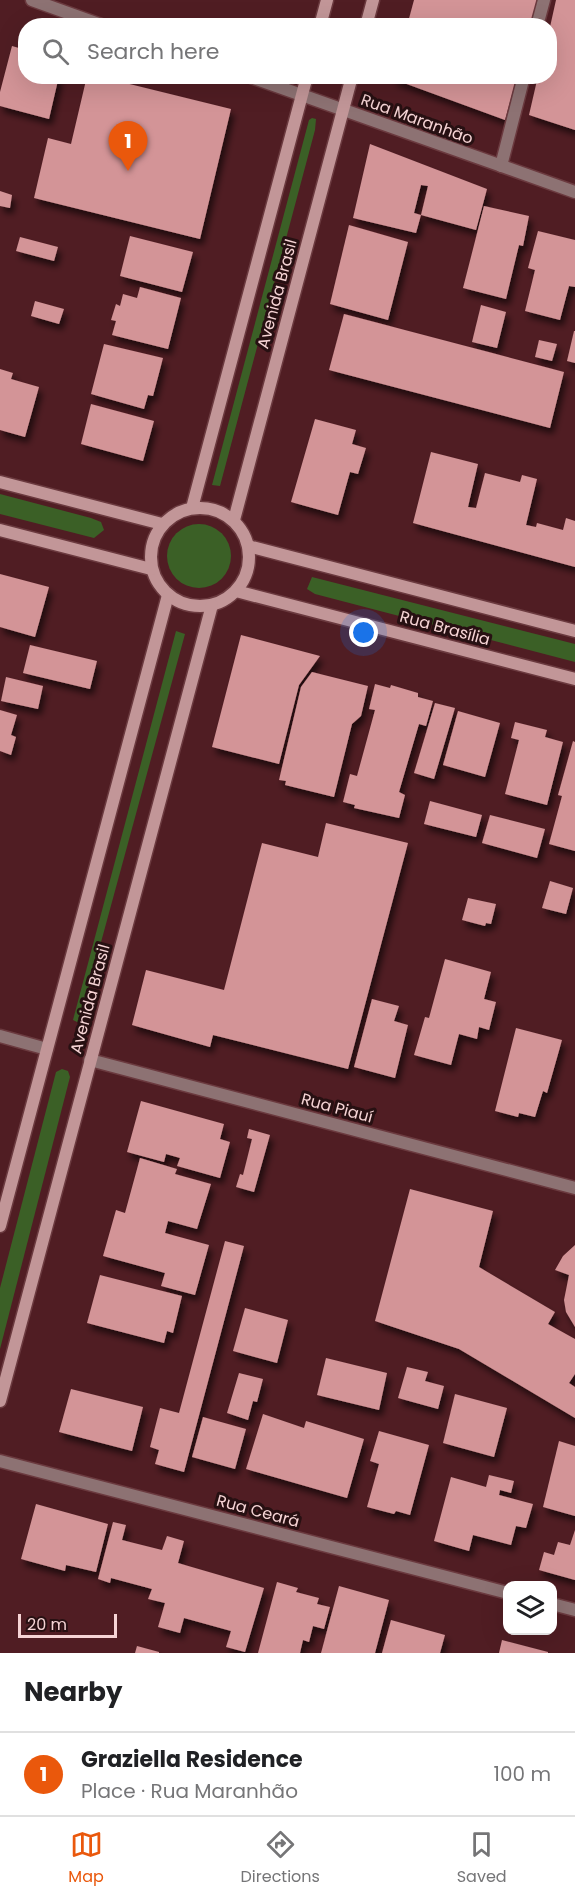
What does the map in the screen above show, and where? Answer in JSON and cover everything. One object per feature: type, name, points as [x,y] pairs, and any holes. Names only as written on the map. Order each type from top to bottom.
[{"type":"main road","points":[[322,18],[327,0]]},
{"type":"main road","points":[[368,18],[373,0]]},
{"type":"main road","name":"Avenida Brasil","points":[[192,508],[305,84]]},
{"type":"main road","name":"Avenida Brasil","points":[[234,520],[350,84]]},
{"type":"main road","points":[[0,482],[162,524]]},
{"type":"main road","points":[[192,508],[206,508],[220,512],[234,520],[248,546],[249,562],[245,577],[236,591],[212,605],[196,606],[168,595],[160,587],[151,569],[152,544],[162,524],[176,513],[192,508]]},
{"type":"main road","points":[[0,530],[151,569]]},
{"type":"main road","name":"Rua Brasília","points":[[248,546],[575,631]]},
{"type":"main road","name":"Rua Brasília","points":[[236,591],[575,679]]},
{"type":"main road","name":"Avenida Brasil","points":[[0,1226],[168,595]]},
{"type":"main road","name":"Avenida Brasil","points":[[0,1401],[212,605]]},
{"type":"street","points":[[32,0],[82,18]]},
{"type":"street","points":[[539,18],[544,0]]},
{"type":"street","name":"Rua Maranhão","points":[[271,84],[575,192]]},
{"type":"street","points":[[501,166],[522,84]]},
{"type":"street","points":[[0,1036],[47,1048]]},
{"type":"street","name":"Rua Piauí","points":[[90,1060],[575,1188]]},
{"type":"street","name":"Rua Ceará","points":[[0,1461],[503,1592]]},
{"type":"street","points":[[557,1605],[575,1610]]},
{"type":"green space","points":[[316,119],[315,130],[220,486],[212,485],[309,120]]},
{"type":"green space","points":[[0,494],[91,518],[101,522],[104,530],[94,538],[0,514]]},
{"type":"green space","points":[[199,524],[217,530],[225,538],[231,556],[225,574],[217,582],[199,588],[181,582],[173,574],[167,556],[173,538],[181,530]]},
{"type":"green space","points":[[312,577],[575,644],[575,662],[315,594],[307,589]]},
{"type":"green space","points":[[176,631],[185,634],[79,1023],[73,1020]]},
{"type":"green space","points":[[62,1069],[68,1071],[70,1077],[0,1349],[0,1288],[56,1072]]},
{"type":"building","points":[[414,0],[537,0],[533,18],[409,18]]},
{"type":"building","points":[[556,0],[575,0],[575,130],[529,115],[536,84],[557,84],[557,18],[552,18]]},
{"type":"building","points":[[12,46],[18,48],[18,84],[57,84],[49,119],[0,106],[0,92]]},
{"type":"building","points":[[85,84],[129,84],[231,109],[200,239],[34,198],[48,138],[71,144]]},
{"type":"building","points":[[407,84],[515,84],[505,120]]},
{"type":"building","points":[[370,144],[487,189],[476,230],[421,215],[416,233],[353,218]],"holes":[[[421,185],[428,186],[421,215],[414,213]]]},
{"type":"building","points":[[0,191],[12,195],[10,208],[0,206]]},
{"type":"building","points":[[484,206],[529,216],[523,246],[519,245],[506,299],[463,288]]},
{"type":"building","points":[[349,225],[408,242],[388,320],[330,304]]},
{"type":"building","points":[[538,231],[575,240],[575,287],[569,286],[560,320],[525,311],[535,270],[528,268]]},
{"type":"building","points":[[130,236],[193,252],[182,292],[120,276]]},
{"type":"building","points":[[20,237],[58,247],[54,261],[16,251]]},
{"type":"building","points":[[140,287],[181,298],[168,349],[112,335],[116,321],[111,320],[116,304],[120,306],[123,294],[137,298]]},
{"type":"building","points":[[35,301],[64,309],[59,324],[31,316]]},
{"type":"building","points":[[481,305],[506,312],[497,348],[472,342]]},
{"type":"building","points":[[344,314],[564,372],[550,428],[329,370]]},
{"type":"building","points":[[575,331],[575,363],[567,361]]},
{"type":"building","points":[[539,340],[557,344],[552,361],[535,357]]},
{"type":"building","points":[[104,344],[163,358],[153,396],[148,395],[144,409],[91,394]]},
{"type":"building","points":[[0,369],[13,373],[11,379],[39,387],[25,437],[0,430]]},
{"type":"building","points":[[91,404],[154,421],[143,461],[81,444]]},
{"type":"building","points":[[315,419],[356,430],[352,444],[366,448],[358,474],[350,472],[338,515],[291,502]]},
{"type":"building","points":[[431,452],[478,464],[468,507],[476,508],[485,473],[520,482],[522,475],[537,479],[526,525],[536,527],[537,523],[563,530],[566,518],[575,521],[575,567],[413,523]]},
{"type":"building","points":[[0,574],[49,587],[35,637],[0,627]]},
{"type":"building","points":[[241,635],[320,656],[299,685],[279,764],[212,747]]},
{"type":"building","points":[[30,645],[97,661],[90,689],[23,673]]},
{"type":"building","points":[[312,672],[368,686],[361,716],[352,724],[334,797],[285,785],[286,781],[279,780],[301,687]]},
{"type":"building","points":[[6,677],[43,686],[38,709],[1,701]]},
{"type":"building","points":[[375,684],[390,688],[391,685],[418,693],[418,697],[433,701],[426,726],[419,724],[399,792],[405,795],[399,818],[354,808],[355,805],[343,802],[350,774],[357,776],[375,710],[369,709]]},
{"type":"building","points":[[435,703],[455,708],[434,779],[414,773]]},
{"type":"building","points":[[0,710],[17,715],[11,735],[16,737],[11,755],[0,751]]},
{"type":"building","points":[[458,711],[500,723],[485,777],[443,765]]},
{"type":"building","points":[[515,722],[547,730],[545,737],[563,742],[547,805],[505,794],[519,740],[511,738]]},
{"type":"building","points":[[573,741],[575,742],[575,851],[549,844],[562,796],[558,795]]},
{"type":"building","points":[[430,801],[482,815],[476,837],[424,824]]},
{"type":"building","points":[[490,815],[545,829],[537,858],[482,843]]},
{"type":"building","points":[[326,823],[408,843],[348,1069],[213,1035],[210,1047],[132,1025],[146,970],[224,990],[262,843],[318,857]]},
{"type":"building","points":[[550,881],[573,888],[566,914],[542,908]]},
{"type":"building","points":[[468,898],[496,904],[491,924],[486,923],[485,926],[462,920]]},
{"type":"building","points":[[445,959],[491,972],[484,999],[496,1002],[489,1030],[479,1027],[477,1039],[459,1034],[451,1065],[414,1055],[425,1017],[429,1018]]},
{"type":"building","points":[[372,999],[399,1006],[394,1021],[408,1025],[395,1078],[354,1067]]},
{"type":"building","points":[[516,1028],[562,1040],[547,1093],[543,1091],[535,1117],[519,1113],[518,1117],[495,1111]]},
{"type":"building","points":[[141,1101],[224,1124],[220,1139],[230,1142],[220,1178],[177,1166],[180,1158],[166,1154],[164,1162],[127,1152]]},
{"type":"building","points":[[249,1129],[270,1135],[254,1192],[236,1187],[240,1174],[243,1175],[252,1139],[247,1138]]},
{"type":"building","points":[[140,1158],[177,1169],[175,1174],[211,1184],[197,1229],[168,1221],[165,1233],[209,1245],[195,1295],[161,1286],[165,1273],[103,1256],[116,1210],[125,1213]]},
{"type":"building","points":[[410,1189],[493,1211],[479,1267],[555,1312],[548,1324],[575,1339],[575,1374],[569,1383],[575,1387],[575,1418],[459,1349],[375,1321]]},
{"type":"building","points":[[225,1241],[244,1246],[184,1472],[155,1464],[159,1450],[150,1447],[160,1408],[179,1413]]},
{"type":"building","points":[[575,1245],[575,1327],[566,1312],[564,1300],[569,1275],[555,1270],[563,1256]]},
{"type":"building","points":[[100,1275],[182,1296],[173,1333],[167,1331],[164,1343],[87,1323]]},
{"type":"building","points":[[245,1308],[288,1320],[277,1363],[233,1351]]},
{"type":"building","points":[[326,1358],[387,1373],[379,1410],[317,1395]]},
{"type":"building","points":[[407,1367],[428,1372],[425,1381],[444,1386],[438,1409],[398,1398]]},
{"type":"building","points":[[239,1373],[263,1379],[257,1402],[253,1401],[248,1420],[227,1413]]},
{"type":"building","points":[[71,1389],[143,1407],[132,1451],[59,1432]]},
{"type":"building","points":[[455,1394],[507,1408],[494,1457],[443,1443]]},
{"type":"building","points":[[263,1414],[304,1428],[306,1421],[364,1439],[347,1498],[246,1469]]},
{"type":"building","points":[[203,1417],[246,1429],[235,1469],[192,1457]]},
{"type":"building","points":[[379,1431],[429,1445],[410,1515],[396,1511],[394,1514],[367,1507],[379,1464],[370,1461]]},
{"type":"building","points":[[559,1441],[575,1446],[575,1516],[543,1507]]},
{"type":"building","points":[[489,1475],[514,1481],[511,1493],[500,1490],[499,1495],[533,1504],[526,1528],[516,1526],[511,1545],[473,1535],[469,1551],[434,1541],[451,1477],[486,1487]]},
{"type":"building","points":[[36,1504],[108,1524],[96,1572],[66,1565],[65,1571],[21,1559]]},
{"type":"building","points":[[113,1522],[126,1525],[122,1540],[162,1550],[167,1536],[184,1541],[178,1563],[264,1588],[245,1652],[226,1647],[231,1631],[184,1618],[180,1633],[158,1627],[165,1603],[148,1599],[152,1589],[111,1578],[110,1583],[98,1579]]},
{"type":"building","points":[[575,1530],[575,1580],[539,1570],[544,1552],[554,1555],[558,1542],[570,1545]]},
{"type":"building","points":[[277,1582],[298,1588],[296,1592],[319,1598],[317,1604],[330,1607],[324,1629],[313,1626],[309,1642],[303,1640],[300,1653],[258,1653]]},
{"type":"building","points":[[339,1586],[389,1600],[375,1653],[321,1653]]},
{"type":"building","points":[[391,1620],[445,1635],[440,1653],[382,1653]]},
{"type":"building","points":[[502,1640],[548,1652],[548,1653],[499,1653]]},
{"type":"building","points":[[137,1646],[159,1652],[159,1653],[135,1653]]},
{"type":"place","name":"Graziella Residence","points":[[128,171]]}]
